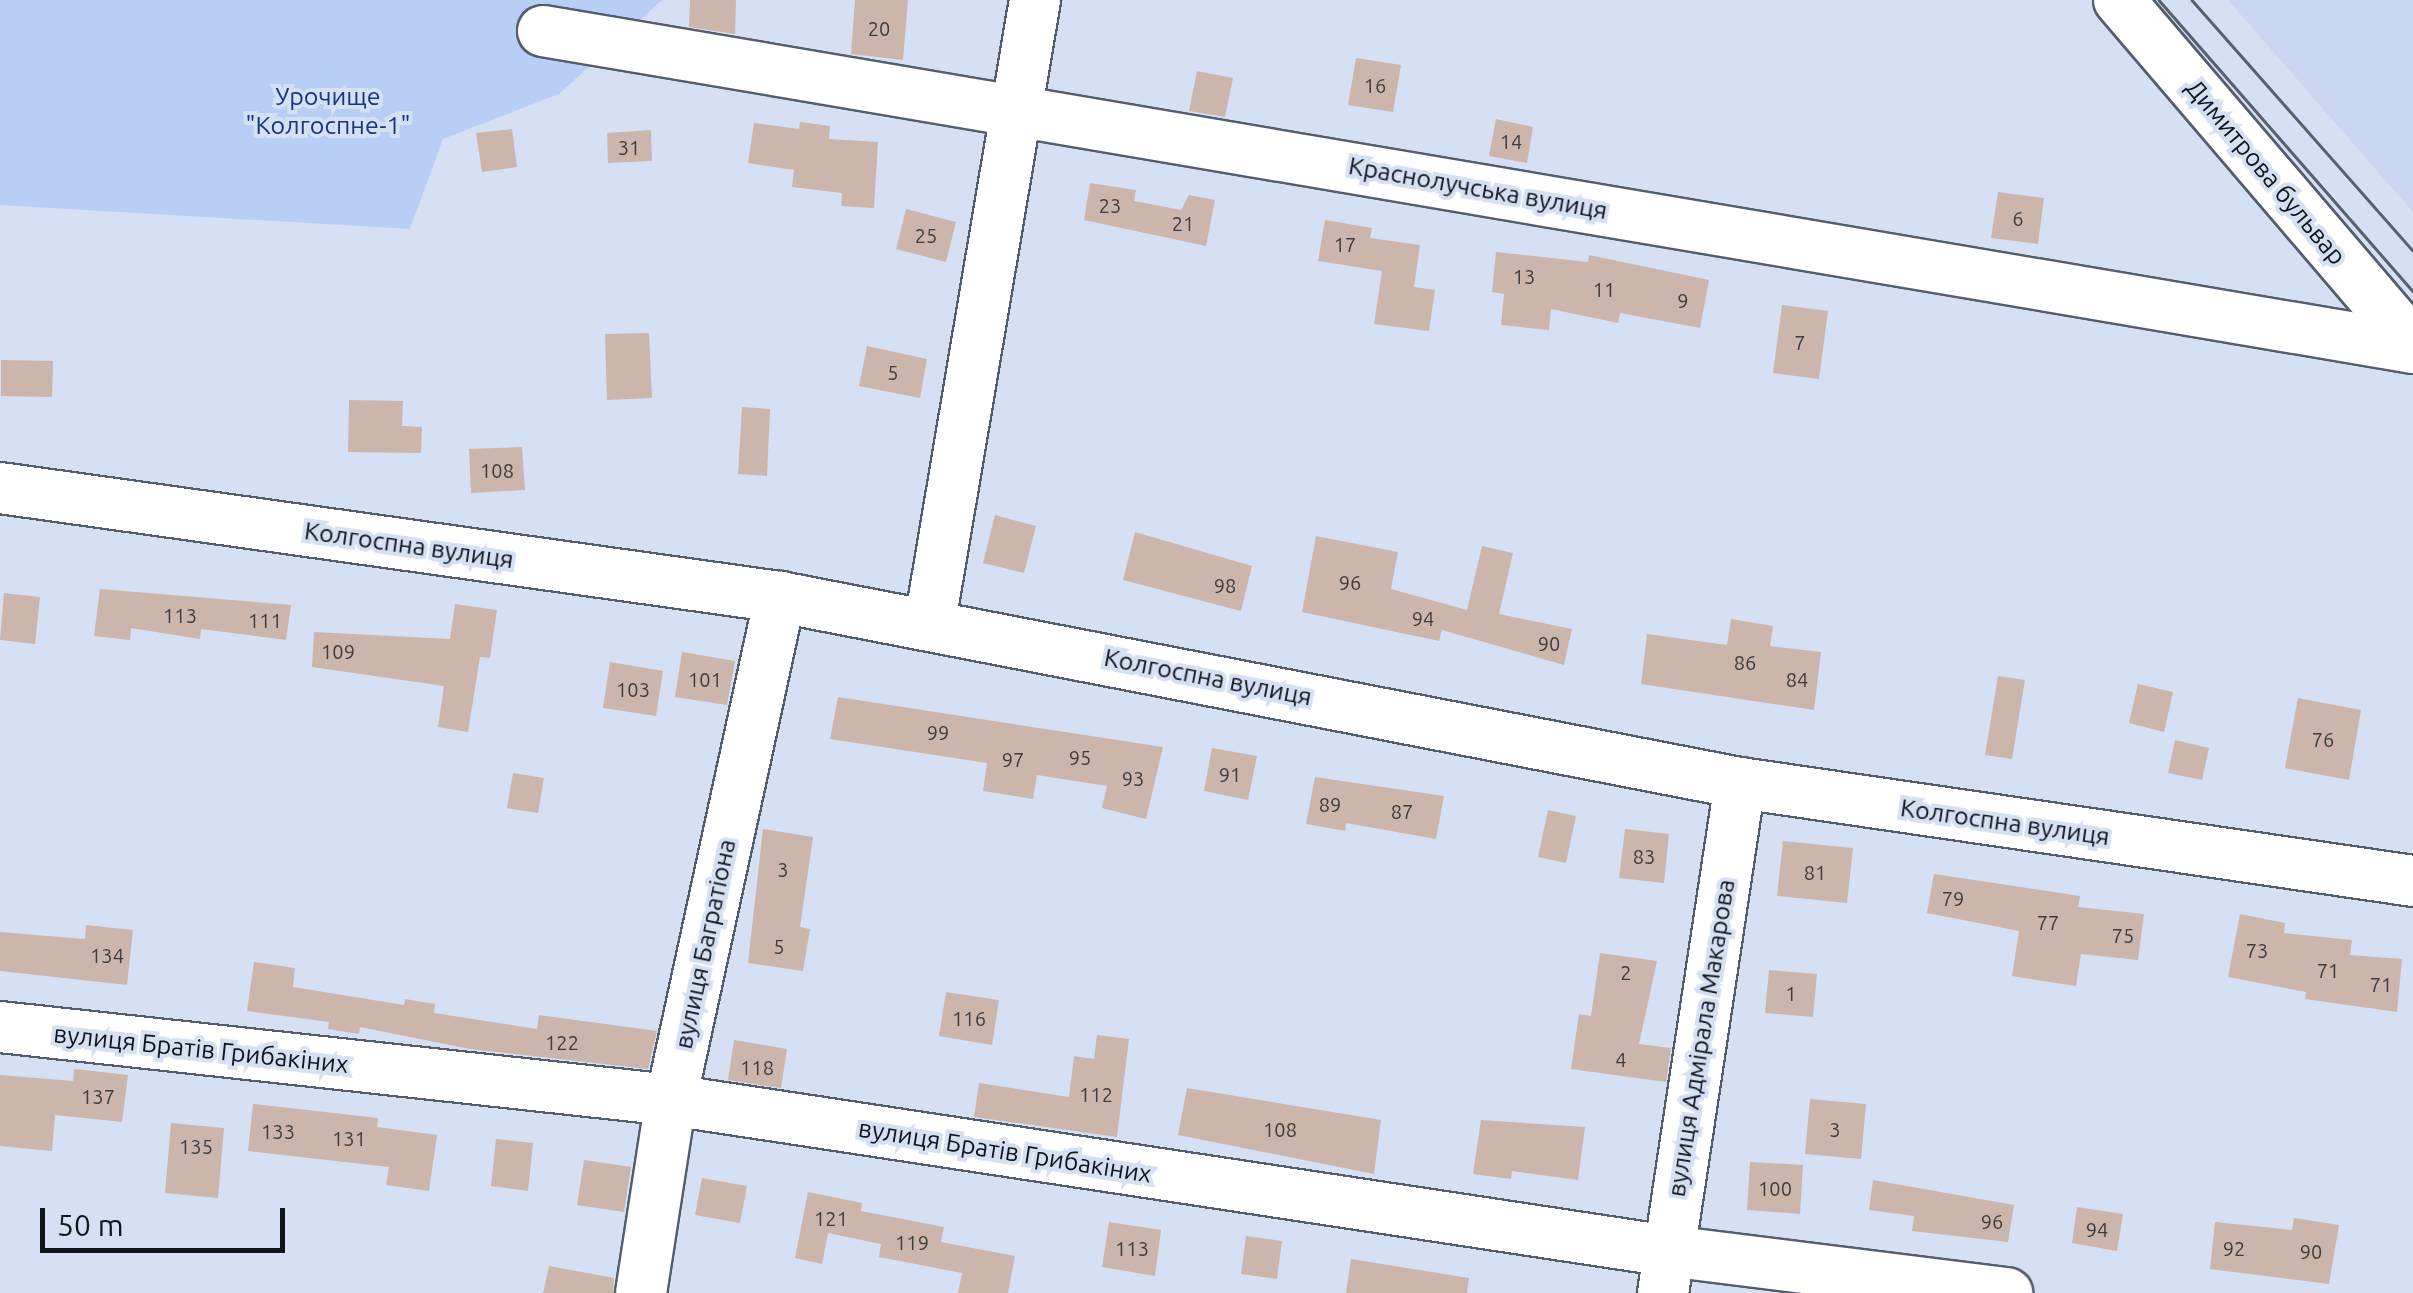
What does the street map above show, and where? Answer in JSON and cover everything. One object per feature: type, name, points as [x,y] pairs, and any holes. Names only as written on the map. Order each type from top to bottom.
[{"type":"street","points":[[930,622],[1035,0]]},
{"type":"street","name":"Димитрова бульвар","points":[[2120,0],[2413,346]]},
{"type":"street","name":"Краснолучська вулиця","points":[[543,31],[2413,346]]},
{"type":"street","name":"Колгоспна вулиця","points":[[0,488],[780,596],[930,622],[1740,783],[2413,882]]},
{"type":"street","name":"вулиця Багратіона","points":[[641,1293],[671,1100],[780,596]]},
{"type":"street","name":"вулиця Адмірала Макарова","points":[[1666,1272],[1740,783]]},
{"type":"street","name":"вулиця Братів Грибакіних","points":[[0,1027],[671,1100],[1666,1272],[2007,1293]]},
{"type":"shaded area","points":[[2228,0],[2413,0],[2413,212]]},
{"type":"green space","name":"Урочище \"Колгоспне-1\"","points":[[0,0],[662,0],[559,94],[443,139],[410,229],[0,205]]},
{"type":"building","points":[[690,0],[736,0],[735,34],[689,27]]},
{"type":"building","points":[[855,0],[908,0],[903,60],[851,54]]},
{"type":"building","points":[[1356,58],[1401,65],[1393,112],[1348,105]]},
{"type":"building","points":[[1197,71],[1233,78],[1225,117],[1189,111]]},
{"type":"building","points":[[1496,119],[1533,127],[1527,163],[1489,156]]},
{"type":"building","points":[[800,122],[830,126],[829,139],[878,142],[874,208],[841,206],[842,193],[792,187],[794,170],[748,163],[754,123],[799,129]]},
{"type":"building","points":[[512,129],[517,167],[482,172],[476,133]]},
{"type":"building","points":[[651,130],[652,161],[608,163],[607,133]]},
{"type":"building","points":[[1090,183],[1136,190],[1134,201],[1181,210],[1189,195],[1215,200],[1206,246],[1084,220]]},
{"type":"building","points":[[1998,192],[2044,198],[2038,244],[1991,238]]},
{"type":"building","points":[[906,209],[956,222],[946,262],[896,249]]},
{"type":"building","points":[[1325,220],[1372,228],[1370,238],[1420,245],[1414,287],[1435,290],[1429,331],[1374,324],[1382,271],[1318,261]]},
{"type":"building","points":[[1496,252],[1588,262],[1589,255],[1709,280],[1700,328],[1620,313],[1618,323],[1551,309],[1549,330],[1501,325],[1504,294],[1492,292]]},
{"type":"building","points":[[1782,305],[1828,311],[1819,379],[1773,373]]},
{"type":"building","points":[[649,333],[652,398],[607,400],[605,334]]},
{"type":"building","points":[[867,346],[927,359],[920,398],[859,386]]},
{"type":"building","points":[[1,360],[53,361],[52,397],[1,396]]},
{"type":"building","points":[[349,400],[403,401],[402,426],[422,427],[421,453],[348,452]]},
{"type":"building","points":[[742,407],[770,409],[767,476],[738,474]]},
{"type":"building","points":[[522,447],[525,490],[471,493],[469,449]]},
{"type":"building","points":[[995,515],[1036,526],[1024,573],[983,563]]},
{"type":"building","points":[[1135,532],[1252,566],[1241,611],[1123,580]]},
{"type":"building","points":[[1316,536],[1398,552],[1391,589],[1467,610],[1482,546],[1513,553],[1499,614],[1572,629],[1564,665],[1442,630],[1439,641],[1302,612]]},
{"type":"building","points":[[100,589],[291,605],[286,640],[201,629],[200,639],[131,628],[130,640],[94,636]]},
{"type":"building","points":[[4,593],[40,597],[35,644],[0,640]]},
{"type":"building","points":[[455,604],[497,610],[490,658],[480,657],[468,732],[438,727],[444,686],[312,667],[314,632],[450,639]]},
{"type":"building","points":[[1731,619],[1773,626],[1770,646],[1821,652],[1814,710],[1641,684],[1647,634],[1727,645]]},
{"type":"building","points":[[682,652],[735,661],[727,705],[675,697]]},
{"type":"building","points":[[610,662],[663,671],[656,716],[603,708]]},
{"type":"building","points":[[1998,676],[2025,680],[2012,759],[1985,755]]},
{"type":"building","points":[[2138,684],[2173,692],[2164,732],[2129,723]]},
{"type":"building","points":[[838,697],[1163,747],[1146,819],[1102,808],[1107,786],[1037,775],[1033,799],[983,791],[987,763],[830,739]]},
{"type":"building","points":[[2298,698],[2361,710],[2349,780],[2285,768]]},
{"type":"building","points":[[2175,740],[2209,748],[2202,780],[2168,773]]},
{"type":"building","points":[[1212,748],[1257,756],[1248,800],[1204,791]]},
{"type":"building","points":[[513,773],[544,778],[538,813],[507,808]]},
{"type":"building","points":[[1315,777],[1444,796],[1436,839],[1346,823],[1345,831],[1306,824]]},
{"type":"building","points":[[1548,810],[1576,816],[1566,863],[1538,857]]},
{"type":"building","points":[[763,829],[813,837],[800,927],[810,929],[803,971],[748,963]]},
{"type":"building","points":[[1625,829],[1669,834],[1664,883],[1619,878]]},
{"type":"building","points":[[1783,841],[1853,848],[1847,903],[1777,896]]},
{"type":"building","points":[[1934,874],[2080,896],[2078,907],[2144,914],[2138,960],[2081,954],[2076,986],[2012,976],[2019,931],[1927,913]]},
{"type":"building","points":[[2240,914],[2285,923],[2284,933],[2352,940],[2350,955],[2402,959],[2397,1012],[2305,999],[2306,992],[2228,977]]},
{"type":"building","points":[[86,925],[133,930],[127,985],[0,971],[0,932],[85,939]]},
{"type":"building","points":[[1600,953],[1657,961],[1639,1044],[1671,1048],[1666,1082],[1571,1069],[1579,1014],[1591,1016]]},
{"type":"building","points":[[254,962],[295,968],[293,987],[404,1005],[405,999],[435,1004],[434,1013],[537,1029],[539,1015],[657,1031],[648,1069],[470,1049],[360,1027],[359,1034],[328,1029],[329,1022],[247,1011]]},
{"type":"building","points":[[1769,970],[1817,974],[1813,1017],[1765,1013]]},
{"type":"building","points":[[946,992],[999,1000],[992,1045],[939,1036]]},
{"type":"building","points":[[1097,1035],[1129,1039],[1117,1137],[974,1117],[979,1083],[1069,1097],[1074,1056],[1094,1059]]},
{"type":"building","points":[[734,1040],[787,1049],[781,1088],[728,1080]]},
{"type":"building","points":[[74,1069],[128,1075],[122,1122],[55,1115],[52,1151],[0,1146],[0,1075],[73,1081]]},
{"type":"building","points":[[1187,1088],[1381,1120],[1374,1174],[1178,1135]]},
{"type":"building","points":[[1810,1099],[1866,1104],[1861,1159],[1805,1154]]},
{"type":"building","points":[[253,1104],[378,1118],[377,1127],[437,1135],[429,1191],[386,1185],[389,1167],[248,1151]]},
{"type":"building","points":[[1481,1120],[1585,1127],[1578,1180],[1512,1171],[1511,1179],[1473,1174]]},
{"type":"building","points":[[171,1123],[224,1128],[218,1198],[165,1193]]},
{"type":"building","points":[[496,1139],[533,1143],[528,1191],[491,1186]]},
{"type":"building","points":[[584,1160],[631,1167],[624,1212],[577,1205]]},
{"type":"building","points":[[1750,1162],[1803,1165],[1800,1214],[1747,1210]]},
{"type":"building","points":[[702,1178],[747,1186],[740,1223],[695,1215]]},
{"type":"building","points":[[1873,1180],[2014,1205],[2008,1242],[1912,1231],[1914,1216],[1869,1210]]},
{"type":"building","points":[[808,1192],[862,1203],[861,1211],[944,1227],[941,1242],[1015,1256],[1008,1293],[958,1293],[962,1273],[879,1257],[881,1244],[828,1233],[822,1264],[795,1258]]},
{"type":"building","points":[[2077,1207],[2123,1214],[2117,1251],[2072,1243]]},
{"type":"building","points":[[2294,1218],[2339,1225],[2329,1284],[2210,1269],[2215,1222],[2292,1230]]},
{"type":"building","points":[[1109,1222],[1161,1230],[1155,1276],[1102,1267]]},
{"type":"building","points":[[1246,1236],[1282,1241],[1277,1279],[1241,1274]]},
{"type":"building","points":[[1351,1259],[1469,1278],[1467,1293],[1346,1293]]},
{"type":"building","points":[[549,1266],[614,1278],[613,1293],[543,1293]]},
{"type":"tram line","points":[[2159,0],[2413,291]]},
{"type":"tram line","points":[[2192,0],[2413,251]]}]
